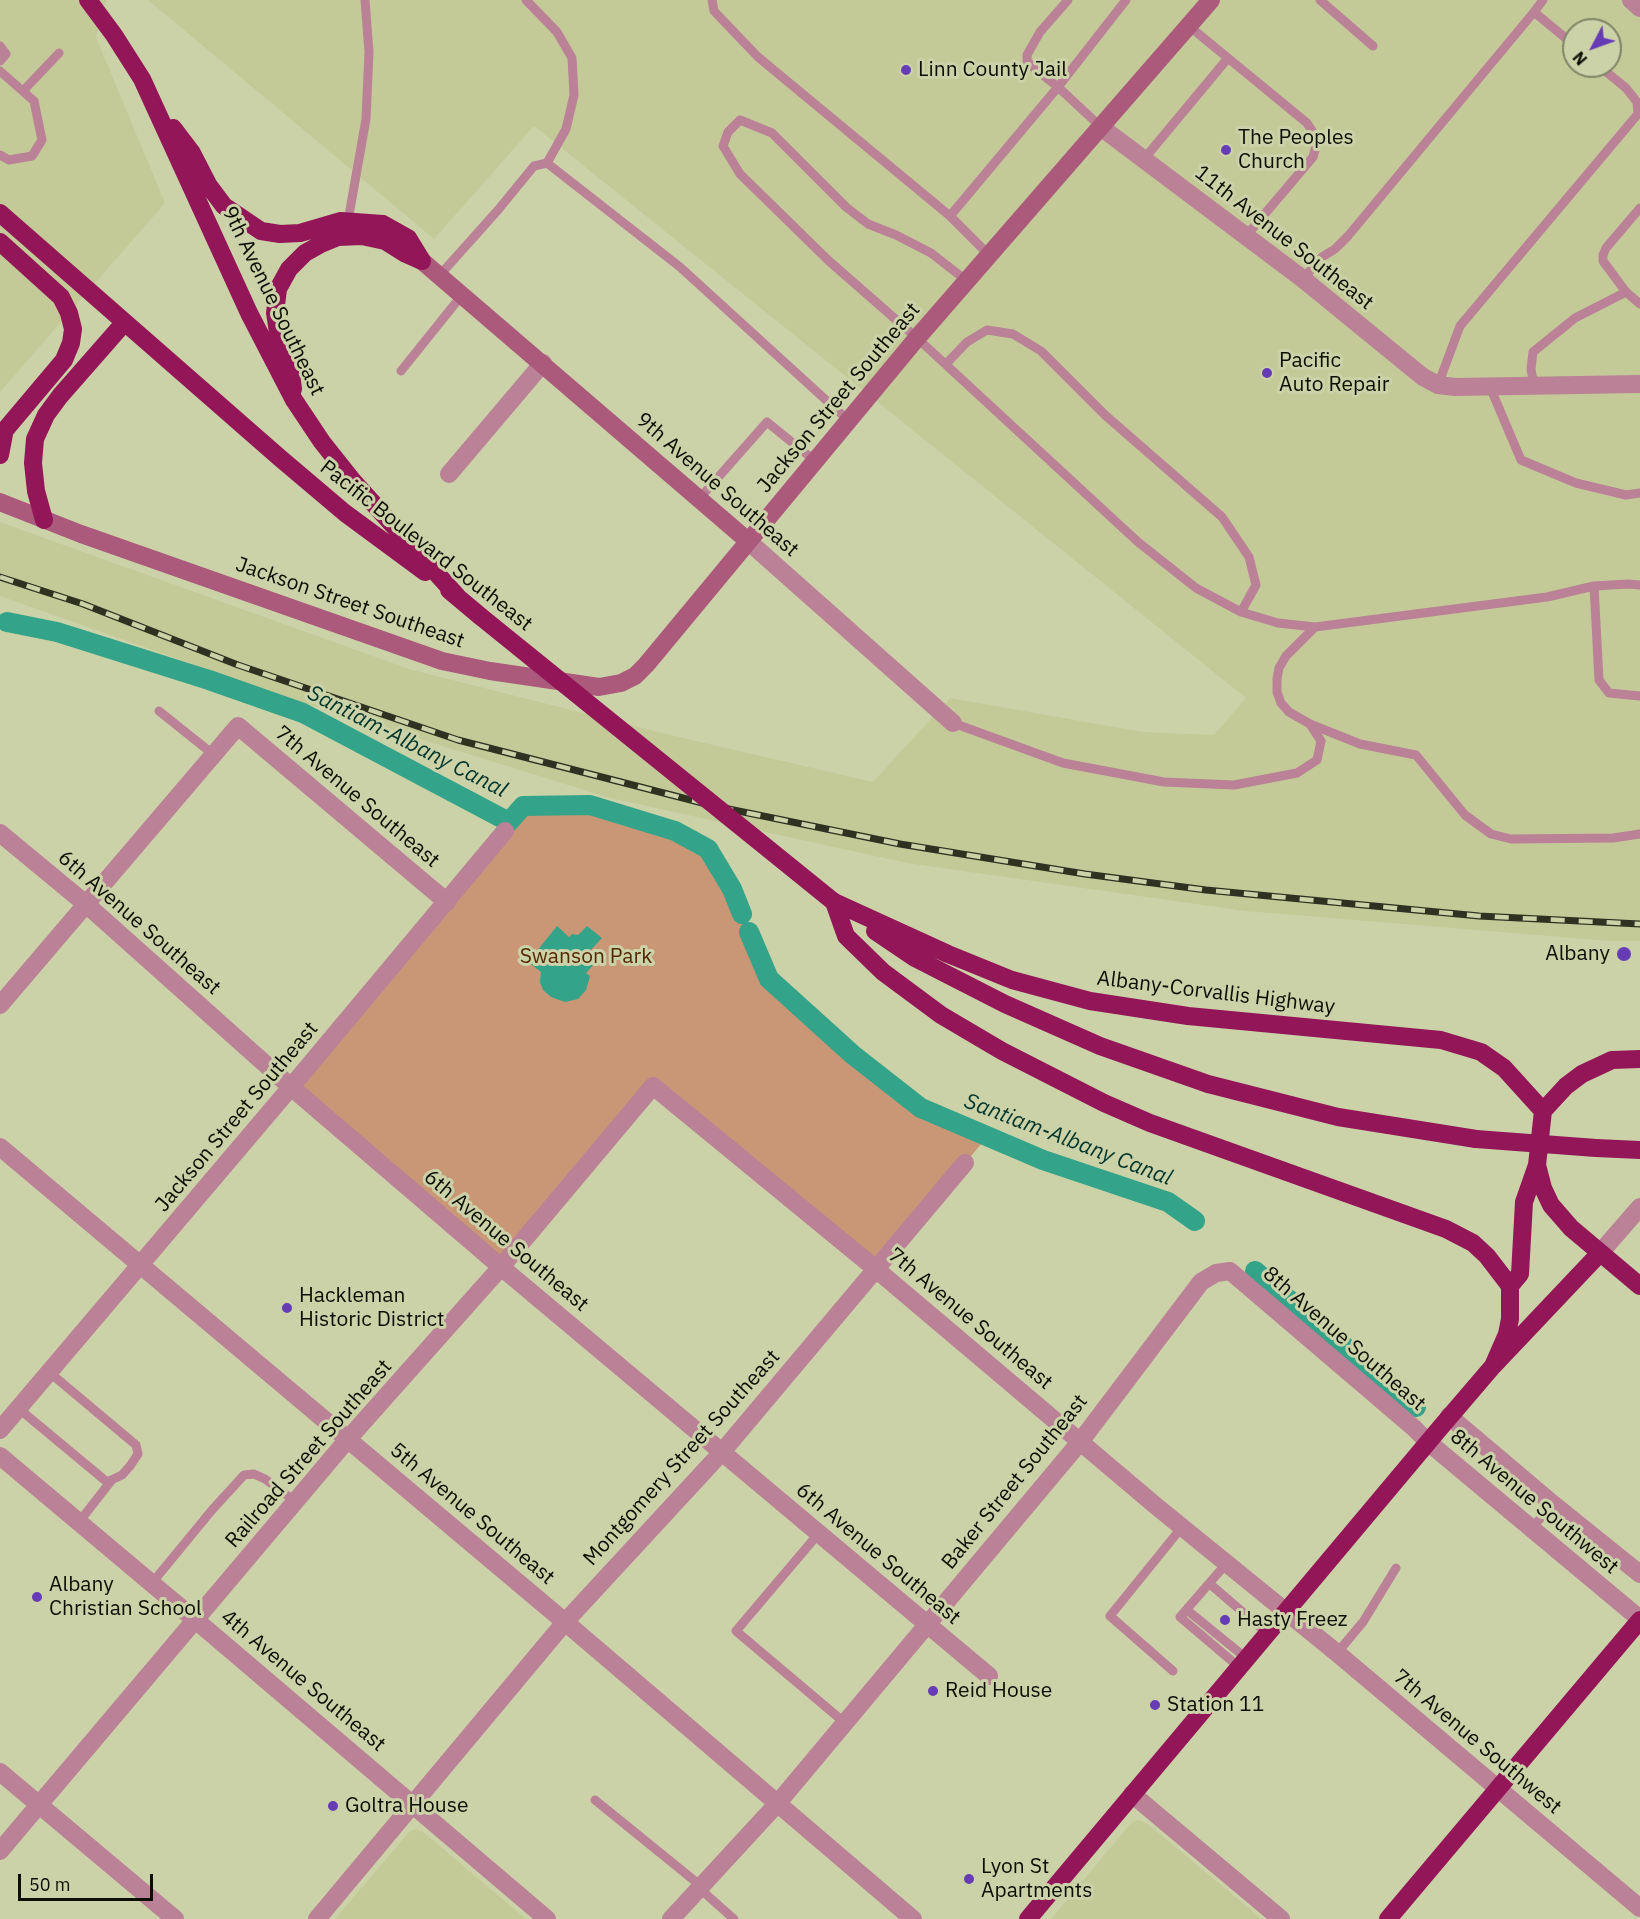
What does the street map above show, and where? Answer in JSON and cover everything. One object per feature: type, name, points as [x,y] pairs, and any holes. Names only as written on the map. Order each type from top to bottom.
[{"type":"highway","name":"9th Avenue Southeast","points":[[88,0],[142,79],[249,313],[294,400],[322,442],[353,481],[457,596]]},
{"type":"highway","points":[[156,108],[192,153],[209,186],[224,206],[261,231],[280,234],[300,233],[341,221],[383,224],[408,237],[422,261]]},
{"type":"highway","name":"Pacific Boulevard Southeast","points":[[0,213],[337,506],[457,596],[834,902]]},
{"type":"highway","points":[[294,400],[290,366],[279,339],[275,313],[278,289],[289,269],[305,253],[338,237],[362,236],[385,241],[422,261]]},
{"type":"highway","points":[[0,242],[61,297],[73,328],[71,344],[64,360],[2,435],[0,455]]},
{"type":"highway","points":[[44,520],[36,491],[35,439],[46,415],[60,396],[124,323]]},
{"type":"highway","points":[[834,902],[915,958],[1005,1004],[1100,1046],[1208,1084],[1338,1118],[1476,1139],[1640,1150]]},
{"type":"highway","points":[[834,902],[846,936],[883,972],[941,1015],[1002,1051],[1104,1103],[1150,1123],[1460,1235],[1483,1252],[1510,1286],[1510,1319],[1507,1334],[1493,1366]]},
{"type":"highway","name":"Albany-Corvallis Highway","points":[[834,902],[948,954],[1012,980],[1090,1001],[1188,1016],[1441,1040],[1481,1052],[1504,1068],[1543,1111]]},
{"type":"highway","points":[[1510,1286],[1520,1274],[1524,1202],[1537,1165],[1543,1111],[1566,1086],[1582,1074],[1612,1060],[1640,1059]]},
{"type":"highway","points":[[1537,1165],[1543,1188],[1558,1216],[1640,1286]]},
{"type":"highway","points":[[1028,1919],[1449,1416],[1600,1253]]},
{"type":"highway","points":[[1388,1919],[1640,1620]]},
{"type":"street","name":"Jackson Street Southeast","points":[[0,502],[44,520],[441,661],[490,671],[599,687],[621,683],[635,676],[918,338],[1211,0]]},
{"type":"street","points":[[1631,0],[1640,8]]},
{"type":"street","name":"11th Avenue Southeast","points":[[1102,128],[1303,279],[1423,377],[1438,384]]},
{"type":"street","name":"9th Avenue Southeast","points":[[422,261],[748,541],[953,723]]},
{"type":"street","points":[[449,474],[543,363]]},
{"type":"street","points":[[1438,384],[1455,387],[1640,384]]},
{"type":"street","name":"7th Avenue Southeast","points":[[214,754],[238,726],[447,902]]},
{"type":"street","points":[[0,1005],[214,754]]},
{"type":"street","name":"Jackson Street Southeast","points":[[0,1430],[506,831]]},
{"type":"street","name":"6th Avenue Southeast","points":[[0,833],[87,905],[291,1087],[501,1267],[989,1676]]},
{"type":"street","name":"7th Avenue Southeast","points":[[653,1086],[877,1270],[1284,1611]]},
{"type":"street","name":"Railroad Street Southeast","points":[[0,1851],[348,1439],[501,1267],[653,1086]]},
{"type":"street","name":"5th Avenue Southeast","points":[[0,1147],[565,1622],[913,1919]]},
{"type":"street","name":"Montgomery Street Southeast","points":[[317,1919],[565,1622],[722,1452],[965,1164]]},
{"type":"street","points":[[1600,1253],[1640,1207]]},
{"type":"street","name":"Baker Street Southeast","points":[[671,1919],[777,1804],[1080,1442],[1201,1282],[1216,1273],[1230,1271]]},
{"type":"street","name":"8th Avenue Southeast","points":[[1230,1271],[1414,1428],[1428,1443]]},
{"type":"street","name":"8th Avenue Southwest","points":[[1449,1416],[1640,1574]]},
{"type":"street","name":"8th Avenue Southwest","points":[[1428,1443],[1640,1620]]},
{"type":"street","name":"4th Avenue Southeast","points":[[0,1456],[414,1804],[547,1919]]},
{"type":"street","name":"7th Avenue Southwest","points":[[1284,1611],[1640,1908]]},
{"type":"street","points":[[0,1772],[175,1919]]},
{"type":"street","points":[[1132,1794],[1281,1919]]},
{"type":"lane","points":[[348,221],[366,119],[369,52],[365,0]]},
{"type":"lane","points":[[440,276],[534,166],[547,163],[566,129],[574,95],[572,58],[556,32],[526,0]]},
{"type":"lane","points":[[712,0],[714,11],[758,57],[950,216],[990,256]]},
{"type":"lane","points":[[1068,0],[1040,32],[1027,55],[1027,61],[1102,128]]},
{"type":"lane","points":[[950,216],[1058,87],[1125,0]]},
{"type":"lane","points":[[1320,0],[1373,46]]},
{"type":"lane","points":[[1303,279],[1322,257],[1335,249],[1348,236],[1543,0]]},
{"type":"lane","points":[[1534,12],[1562,35]]},
{"type":"lane","points":[[1189,26],[1307,123],[1314,135],[1316,146],[1313,157],[1246,236]]},
{"type":"lane","points":[[0,46],[6,54],[0,61]]},
{"type":"lane","points":[[23,91],[59,53]]},
{"type":"lane","points":[[1144,159],[1228,58]]},
{"type":"lane","points":[[0,71],[34,101],[42,140],[32,156],[9,160],[0,155]]},
{"type":"lane","points":[[1438,384],[1460,326],[1638,114],[1637,102],[1626,88],[1614,78]]},
{"type":"lane","points":[[967,281],[932,253],[868,224],[846,207],[772,133],[740,120],[728,132],[723,146],[740,174],[829,261],[918,338],[1138,542],[1196,588],[1241,612],[1278,623],[1315,627],[1546,597],[1594,586],[1640,585]]},
{"type":"lane","points":[[547,163],[680,267],[849,421]]},
{"type":"lane","points":[[1640,208],[1606,248],[1603,255],[1603,261],[1626,292],[1640,304]]},
{"type":"lane","points":[[1534,386],[1531,369],[1533,352],[1575,318],[1626,292]]},
{"type":"lane","points":[[401,371],[462,295]]},
{"type":"lane","points":[[946,364],[967,342],[987,330],[1013,334],[1041,351],[1106,416],[1222,517],[1249,557],[1256,585],[1241,612]]},
{"type":"lane","points":[[1490,387],[1521,460],[1576,483],[1626,495],[1640,493]]},
{"type":"lane","points":[[699,499],[767,422],[815,461]]},
{"type":"lane","points":[[1594,586],[1599,680],[1609,693],[1640,696]]},
{"type":"lane","points":[[1315,627],[1286,656],[1280,668],[1277,692],[1281,703],[1289,712],[1310,724],[1360,744],[1416,755],[1465,815],[1491,834],[1511,840],[1613,838],[1640,834]]},
{"type":"lane","points":[[159,711],[214,754]]},
{"type":"lane","points":[[953,723],[1063,763],[1164,782],[1234,785],[1296,773],[1317,760],[1321,741],[1310,724]]},
{"type":"lane","points":[[49,1372],[137,1448],[137,1458],[122,1475],[111,1481],[79,1522]]},
{"type":"lane","points":[[18,1408],[106,1482],[111,1481]]},
{"type":"lane","points":[[152,1583],[244,1475],[254,1474],[265,1479],[296,1502]]},
{"type":"lane","points":[[1531,1530],[1553,1504]]},
{"type":"lane","points":[[1173,1671],[1110,1616],[1182,1527]]},
{"type":"lane","points":[[819,1533],[736,1631],[845,1723]]},
{"type":"lane","points":[[1227,1564],[1187,1610],[1242,1663]]},
{"type":"lane","points":[[1337,1653],[1363,1622],[1396,1569]]},
{"type":"lane","points":[[1210,1584],[1268,1633]]},
{"type":"lane","points":[[595,1800],[700,1887],[734,1919]]},
{"type":"shaded area","points":[[0,0],[107,0],[96,37],[165,203],[0,392]]},
{"type":"shaded area","points":[[148,0],[1640,0],[1640,941],[1610,941],[1245,911],[907,863],[610,798],[294,700],[0,596],[0,522],[409,669],[670,735],[873,782],[950,698],[1143,732],[1214,735],[1246,698],[534,126],[434,239]]},
{"type":"shaded area","points":[[1139,1820],[1148,1824],[1262,1919],[1051,1919],[1132,1822]]},
{"type":"shaded area","points":[[415,1829],[422,1831],[526,1919],[335,1919],[410,1831]]},
{"type":"green space","name":"Swanson Park","points":[[590,805],[675,831],[708,849],[732,889],[769,979],[852,1054],[921,1108],[986,1138],[877,1270],[653,1087],[501,1267],[291,1087],[523,806]]},
{"type":"water","points":[[557,926],[569,937],[572,934],[578,935],[587,926],[602,938],[589,952],[586,952],[589,958],[594,957],[596,962],[586,973],[590,976],[586,990],[578,999],[565,1002],[551,997],[543,990],[540,982],[541,972],[528,962]]},
{"type":"waterway","name":"Santiam-Albany Canal","points":[[7,622],[57,632],[209,680],[303,713],[509,822],[523,806],[590,805],[675,831],[708,849],[732,889],[742,914]]},
{"type":"waterway","name":"Santiam-Albany Canal","points":[[749,932],[769,979],[852,1054],[921,1108],[1043,1160],[1168,1202],[1195,1221]]},
{"type":"waterway","name":"Santiam-Albany Canal","points":[[1255,1271],[1416,1407]]},
{"type":"railway","points":[[0,577],[83,604],[238,665],[458,740],[714,806],[900,844],[1085,874],[1206,890],[1479,916],[1640,924]]},
{"type":"place","name":"Linn County Jail","points":[[906,70]]},
{"type":"place","name":"The Peoples Church","points":[[1226,150]]},
{"type":"place","name":"Pacific Auto Repair","points":[[1267,373]]},
{"type":"place","name":"Albany","points":[[1624,954]]},
{"type":"place","name":"Hackleman Historic District","points":[[287,1308]]},
{"type":"place","name":"Albany Christian School","points":[[37,1597]]},
{"type":"place","name":"Hasty Freez","points":[[1225,1620]]},
{"type":"place","name":"Reid House","points":[[933,1691]]},
{"type":"place","name":"Station 11","points":[[1155,1705]]},
{"type":"place","name":"Goltra House","points":[[333,1806]]},
{"type":"place","name":"Lyon St Apartments","points":[[969,1879]]}]
